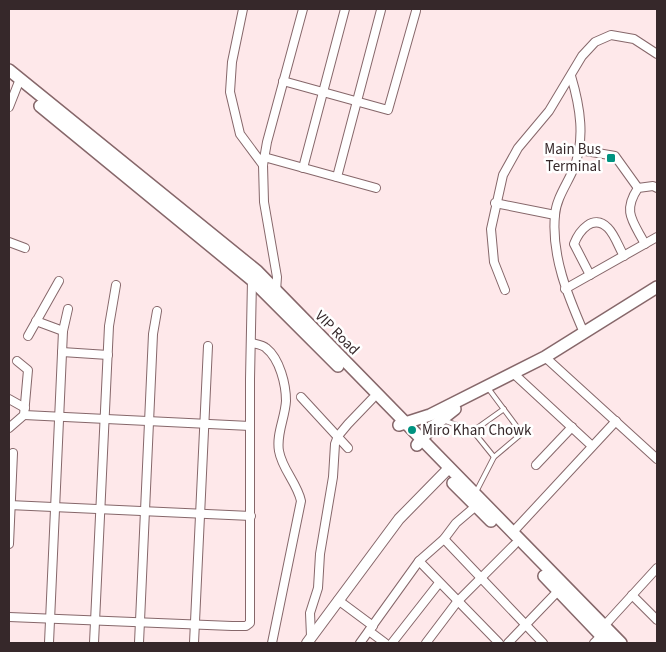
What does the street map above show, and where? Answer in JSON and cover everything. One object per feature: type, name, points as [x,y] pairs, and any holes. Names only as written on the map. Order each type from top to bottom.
[{"type":"main road","name":"VIP Road","points":[[9,70],[15,82],[252,280],[273,295],[419,442],[476,506],[602,637],[621,643]]},
{"type":"main road","name":"VIP Road","points":[[15,82],[257,271],[273,295],[372,400],[401,424]]},
{"type":"main road","points":[[401,424],[430,415],[545,357],[657,288]]},
{"type":"main road","points":[[419,442],[441,419],[483,388]]},
{"type":"main road","name":"VIP Road","points":[[446,471],[474,494],[512,533],[602,637]]},
{"type":"main road","points":[[309,640],[399,519],[446,471]]},
{"type":"street","points":[[243,9],[232,62],[230,92],[240,134],[263,161],[303,168],[376,188]]},
{"type":"street","points":[[273,295],[277,277],[264,202],[263,161],[302,9]]},
{"type":"street","points":[[303,168],[345,9]]},
{"type":"street","points":[[337,177],[380,10]]},
{"type":"street","points":[[283,81],[386,110],[390,108],[416,11]]},
{"type":"street","points":[[505,290],[494,262],[491,229],[495,203],[503,176],[518,148],[543,118],[582,56],[595,42],[611,35],[634,39],[657,54]]},
{"type":"street","points":[[571,76],[579,103],[580,150],[554,215],[556,250],[565,289],[584,333]]},
{"type":"street","points":[[9,107],[15,82]]},
{"type":"street","points":[[580,150],[615,156],[638,188]]},
{"type":"street","points":[[645,244],[629,215],[630,200],[638,188],[653,186],[657,188]]},
{"type":"street","points":[[495,203],[554,215]]},
{"type":"street","points":[[590,275],[574,244],[578,233],[586,225],[597,223],[608,228],[624,256]]},
{"type":"street","points":[[565,289],[657,237]]},
{"type":"street","points":[[9,242],[25,248]]},
{"type":"street","points":[[9,616],[196,625],[246,626],[250,623],[252,280]]},
{"type":"street","points":[[28,336],[59,281]]},
{"type":"street","points":[[94,643],[109,326],[116,285]]},
{"type":"street","points":[[48,643],[63,331],[68,309]]},
{"type":"street","points":[[139,643],[153,334],[156,311]]},
{"type":"street","points":[[36,321],[63,331]]},
{"type":"street","points":[[252,343],[266,348],[278,366],[284,382],[286,402],[279,435],[279,452],[299,491],[301,500],[272,643]]},
{"type":"street","points":[[194,643],[208,346]]},
{"type":"street","points":[[62,352],[108,355]]},
{"type":"street","points":[[545,357],[657,459]]},
{"type":"street","points":[[9,428],[24,412],[28,370],[17,360]]},
{"type":"street","points":[[512,373],[592,446]]},
{"type":"street","points":[[302,397],[348,448]]},
{"type":"street","points":[[9,399],[24,412],[59,418],[250,426]]},
{"type":"street","points":[[309,640],[310,613],[318,588],[320,554],[334,477],[335,444],[338,436],[372,400]]},
{"type":"street","points":[[512,533],[616,422]]},
{"type":"street","points":[[536,465],[572,427]]},
{"type":"street","points":[[9,544],[13,453]]},
{"type":"street","points":[[10,505],[251,516]]},
{"type":"street","points":[[360,643],[419,561],[444,539],[456,523],[476,506]]},
{"type":"street","points":[[444,539],[524,626],[543,643]]},
{"type":"street","points":[[426,643],[457,602],[514,545]]},
{"type":"street","points":[[419,561],[499,643]]},
{"type":"street","points":[[602,637],[632,595],[657,568]]},
{"type":"street","points":[[392,643],[439,582]]},
{"type":"street","points":[[508,643],[558,591]]},
{"type":"street","points":[[632,595],[657,620]]},
{"type":"street","points":[[338,600],[371,628],[385,643]]},
{"type":"lane","points":[[474,494],[494,457],[520,435],[520,431],[504,409],[483,388]]},
{"type":"lane","points":[[474,431],[504,409]]},
{"type":"lane","points":[[441,419],[474,431],[494,457]]},
{"type":"place","name":"Main Bus Terminal","points":[[611,158]]},
{"type":"place","name":"Miro Khan Chowk","points":[[412,430]]}]
